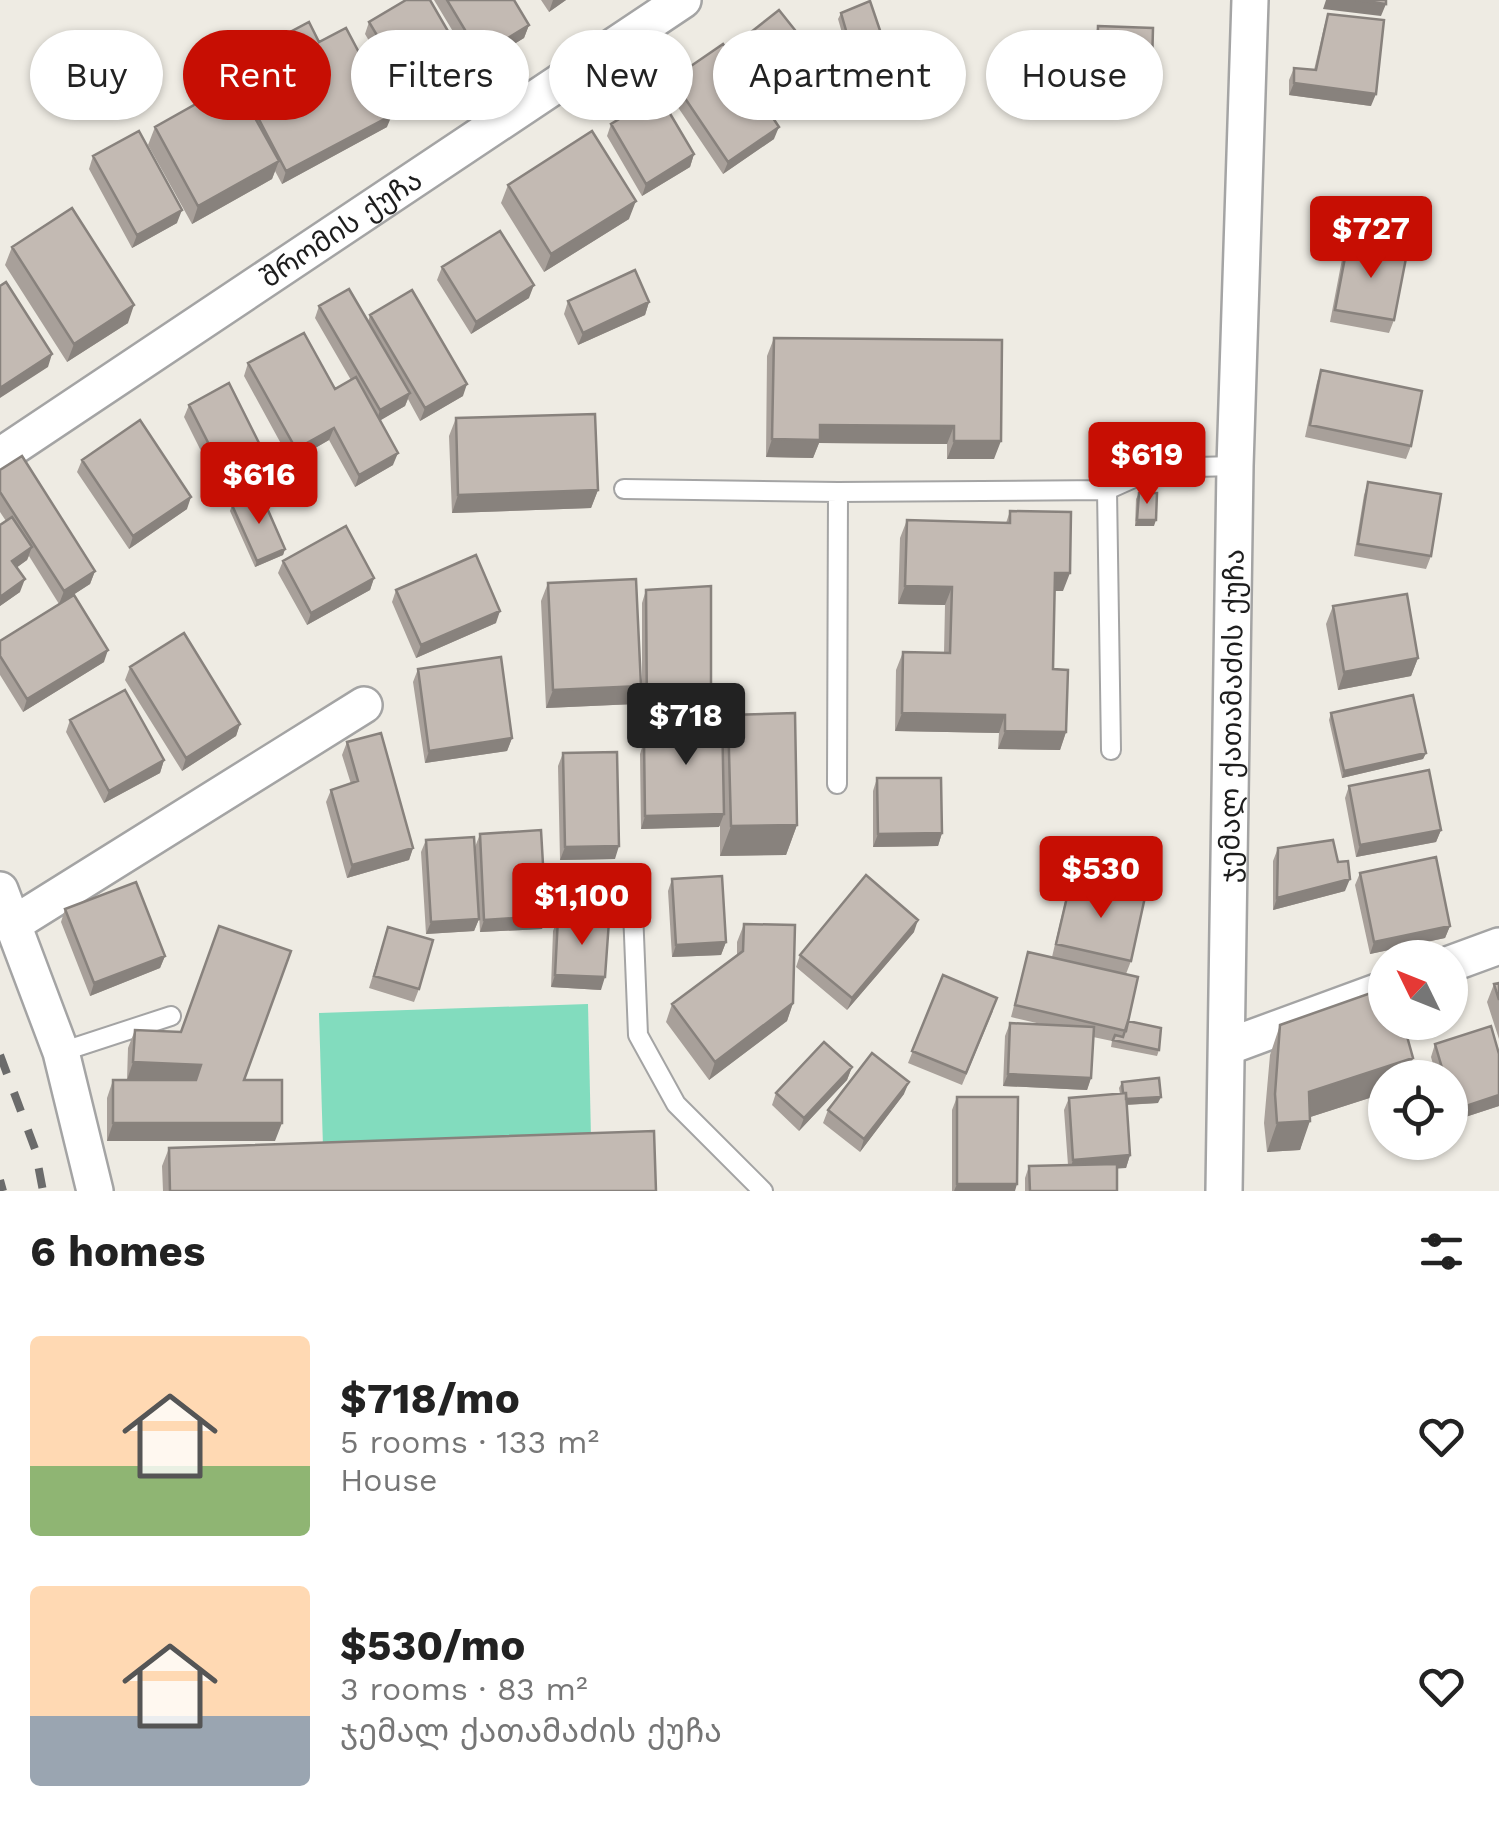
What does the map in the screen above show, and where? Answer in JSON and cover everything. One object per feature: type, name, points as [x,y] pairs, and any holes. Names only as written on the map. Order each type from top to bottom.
[{"type":"street","name":"შრომის ქუჩა","points":[[0,456],[684,0]]},
{"type":"street","name":"ჯემალ ქათამაძის ქუჩა","points":[[1224,1191],[1235,466],[1250,0]]},
{"type":"street","points":[[15,923],[364,704]]},
{"type":"street","points":[[0,890],[62,1052],[95,1191]]},
{"type":"street","points":[[1468,957],[1499,946]]},
{"type":"street","points":[[1226,1047],[1368,994]]},
{"type":"lane","points":[[624,488],[838,492],[1107,490],[1156,468],[1235,466]]},
{"type":"lane","points":[[1107,490],[1112,750]]},
{"type":"lane","points":[[836,784],[838,492]]},
{"type":"lane","points":[[632,886],[638,1035],[676,1104],[763,1191]]},
{"type":"lane","points":[[62,1052],[171,1016]]},
{"type":"green space","points":[[588,1004],[591,1138],[323,1147],[319,1013]]},
{"type":"building","points":[[406,0],[430,0],[447,30],[374,30],[369,22]]},
{"type":"building","points":[[447,0],[514,0],[529,25],[521,30],[465,30]]},
{"type":"building","points":[[870,1],[880,30],[846,30],[841,13]]},
{"type":"building","points":[[779,10],[795,30],[754,30]]},
{"type":"building","points":[[1328,14],[1384,20],[1376,94],[1294,83],[1294,68],[1316,70]]},
{"type":"building","points":[[309,22],[313,30],[294,30]]},
{"type":"building","points":[[1098,26],[1153,28],[1153,30],[1098,30]]},
{"type":"building","points":[[346,28],[351,37],[351,120],[383,120],[286,171],[259,120],[331,120],[331,36]]},
{"type":"building","points":[[713,51],[713,120],[774,120],[779,127],[728,162],[693,110],[693,65]]},
{"type":"building","points":[[183,111],[183,120],[256,120],[279,161],[198,206],[155,127]]},
{"type":"building","points":[[618,120],[674,120],[694,154],[646,184],[611,124]]},
{"type":"building","points":[[139,131],[182,210],[137,235],[93,156]]},
{"type":"building","points":[[592,131],[636,201],[551,254],[508,185]]},
{"type":"building","points":[[72,208],[134,305],[74,344],[12,247]]},
{"type":"building","points":[[500,231],[534,285],[476,322],[442,267]]},
{"type":"building","points":[[1348,242],[1407,253],[1394,320],[1335,310]]},
{"type":"building","points":[[635,270],[649,302],[583,333],[568,301]]},
{"type":"building","points":[[6,282],[52,354],[0,388],[0,286]]},
{"type":"building","points":[[349,289],[410,393],[380,410],[319,306]]},
{"type":"building","points":[[412,290],[467,384],[425,408],[370,315]]},
{"type":"building","points":[[304,333],[335,389],[356,377],[398,453],[359,475],[334,428],[296,449],[248,363]]},
{"type":"building","points":[[774,338],[1002,340],[1001,441],[954,441],[954,426],[820,425],[820,440],[772,439]]},
{"type":"building","points":[[1321,370],[1422,391],[1411,446],[1310,425]]},
{"type":"building","points":[[229,383],[262,449],[222,470],[189,405]]},
{"type":"building","points":[[595,414],[598,490],[458,495],[456,418]]},
{"type":"building","points":[[140,420],[191,497],[133,536],[82,460]]},
{"type":"building","points":[[22,456],[95,571],[64,591],[0,492],[0,470]]},
{"type":"building","points":[[1368,482],[1441,494],[1431,556],[1358,544]]},
{"type":"building","points":[[260,492],[285,549],[257,561],[232,505]]},
{"type":"building","points":[[1139,493],[1157,493],[1156,520],[1137,520]]},
{"type":"building","points":[[1010,511],[1071,512],[1070,573],[1055,573],[1053,669],[1068,670],[1066,732],[1005,731],[1005,715],[902,713],[903,652],[950,653],[952,587],[905,586],[907,520],[1010,523]]},
{"type":"building","points":[[12,517],[32,547],[12,561],[25,579],[0,597],[0,525]]},
{"type":"building","points":[[346,526],[374,578],[311,613],[283,561]]},
{"type":"building","points":[[476,555],[500,611],[421,645],[396,590]]},
{"type":"building","points":[[636,579],[641,686],[553,690],[548,583]]},
{"type":"building","points":[[711,586],[711,697],[647,712],[646,590]]},
{"type":"building","points":[[1407,594],[1418,658],[1344,672],[1333,606]]},
{"type":"building","points":[[74,595],[108,650],[27,699],[0,656],[0,641]]},
{"type":"building","points":[[184,633],[240,724],[186,758],[130,667]]},
{"type":"building","points":[[501,657],[512,738],[429,751],[418,669]]},
{"type":"building","points":[[125,690],[164,760],[109,791],[70,720]]},
{"type":"building","points":[[1413,695],[1426,753],[1344,771],[1331,713]]},
{"type":"building","points":[[722,712],[724,814],[645,816],[644,741],[674,741],[673,713]]},
{"type":"building","points":[[795,713],[797,825],[731,826],[728,715]]},
{"type":"building","points":[[381,733],[413,848],[352,865],[331,790],[358,781],[347,742]]},
{"type":"building","points":[[617,752],[619,846],[565,847],[563,753]]},
{"type":"building","points":[[1429,770],[1441,830],[1360,845],[1349,786]]},
{"type":"building","points":[[877,778],[941,778],[942,833],[878,834]]},
{"type":"building","points":[[541,830],[546,916],[484,920],[480,834]]},
{"type":"building","points":[[474,837],[479,919],[431,922],[426,840]]},
{"type":"building","points":[[1333,840],[1338,862],[1348,861],[1350,879],[1277,898],[1278,848]]},
{"type":"building","points":[[1436,857],[1450,926],[1374,940],[1360,873]]},
{"type":"building","points":[[866,875],[918,920],[852,998],[800,955]]},
{"type":"building","points":[[722,876],[726,942],[676,945],[672,879]]},
{"type":"building","points":[[1071,880],[1145,897],[1131,961],[1056,944]]},
{"type":"building","points":[[136,882],[165,956],[94,983],[65,909]]},
{"type":"building","points":[[558,918],[609,921],[605,977],[555,975]]},
{"type":"building","points":[[744,924],[795,925],[793,1003],[715,1062],[672,1004],[743,951]]},
{"type":"building","points":[[219,926],[291,951],[244,1080],[282,1080],[282,1123],[113,1123],[113,1080],[196,1080],[201,1065],[133,1062],[135,1030],[181,1032]]},
{"type":"building","points":[[388,927],[433,940],[419,989],[374,976]]},
{"type":"building","points":[[1028,952],[1138,977],[1126,1031],[1015,1005]]},
{"type":"building","points":[[943,975],[997,998],[966,1073],[912,1051]]},
{"type":"building","points":[[1368,994],[1368,1040],[1408,1040],[1413,1058],[1368,1060],[1368,1073],[1309,1092],[1310,1121],[1277,1123],[1280,1025]]},
{"type":"building","points":[[1128,1021],[1161,1028],[1159,1050],[1113,1040],[1115,1035],[1123,1037]]},
{"type":"building","points":[[1010,1023],[1094,1027],[1091,1078],[1008,1074]]},
{"type":"building","points":[[1491,1026],[1499,1054],[1499,1095],[1468,1105],[1468,1060],[1440,1060],[1435,1044],[1468,1040],[1468,1033]]},
{"type":"building","points":[[824,1042],[852,1067],[804,1118],[776,1093]]},
{"type":"building","points":[[872,1053],[909,1082],[864,1139],[828,1110]]},
{"type":"building","points":[[1159,1078],[1161,1097],[1126,1099],[1122,1082]]},
{"type":"building","points":[[1126,1093],[1130,1155],[1073,1160],[1069,1098]]},
{"type":"building","points":[[957,1097],[1018,1097],[1017,1184],[957,1184]]},
{"type":"building","points":[[654,1131],[656,1191],[170,1191],[169,1148]]},
{"type":"building","points":[[1117,1164],[1117,1191],[1030,1191],[1029,1166]]},
{"type":"railway","points":[[0,1055],[35,1149],[43,1191]]},
{"type":"railway","points":[[0,1180],[3,1191]]}]
